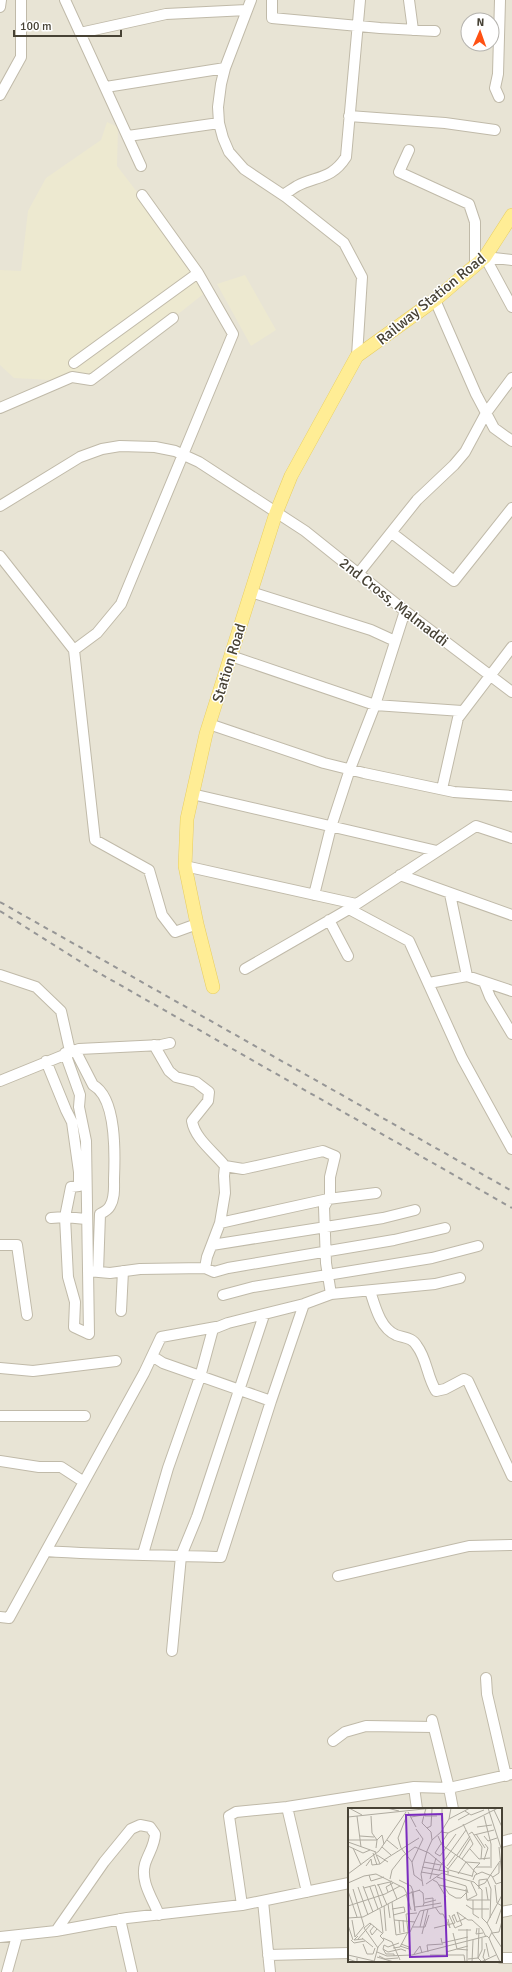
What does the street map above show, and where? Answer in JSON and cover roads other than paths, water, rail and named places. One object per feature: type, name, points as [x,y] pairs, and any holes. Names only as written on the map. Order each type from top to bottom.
[{"type":"main road","name":"Railway Station Road","points":[[357,356],[435,300],[485,257],[512,215]]},
{"type":"main road","name":"Station Road","points":[[213,988],[196,924],[185,866],[187,819],[192,794],[209,724],[276,513],[291,476],[357,356]]},
{"type":"street","points":[[0,7],[1,0]]},
{"type":"street","points":[[0,95],[21,56],[21,0]]},
{"type":"street","points":[[65,0],[141,166]]},
{"type":"street","points":[[272,0],[272,18],[435,31]]},
{"type":"street","points":[[283,195],[297,186],[324,177],[339,168],[346,157],[360,0]]},
{"type":"street","points":[[409,0],[413,30]]},
{"type":"street","points":[[499,97],[495,88],[498,74],[500,0]]},
{"type":"street","points":[[80,33],[166,14],[249,5],[225,68],[218,107],[219,123],[229,152],[244,169],[283,195],[344,243],[362,277],[357,356]]},
{"type":"street","points":[[106,87],[225,68]]},
{"type":"street","points":[[349,116],[445,123],[495,130]]},
{"type":"street","points":[[128,136],[219,123]]},
{"type":"street","points":[[409,150],[399,172],[469,204],[475,222],[475,266]]},
{"type":"street","points":[[74,650],[97,633],[121,604],[233,334],[198,273],[142,196]]},
{"type":"street","points":[[485,257],[512,260]]},
{"type":"street","points":[[485,257],[512,307]]},
{"type":"street","points":[[74,364],[198,273]]},
{"type":"street","points":[[435,300],[476,394],[494,428],[512,441]]},
{"type":"street","points":[[0,408],[72,377],[91,380],[173,318]]},
{"type":"street","points":[[358,574],[417,500],[454,465],[465,452],[486,413],[512,378]]},
{"type":"street","name":"2nd Cross, Malmaddi","points":[[0,506],[80,457],[102,449],[120,446],[155,447],[175,451],[199,462],[305,531],[405,611],[512,692]]},
{"type":"street","points":[[392,533],[454,581],[512,508]]},
{"type":"street","points":[[0,556],[74,650],[95,840],[149,870],[162,915],[175,932],[196,924]]},
{"type":"street","points":[[251,592],[371,630],[395,641]]},
{"type":"street","points":[[314,895],[331,827],[350,769],[375,706],[405,611]]},
{"type":"street","points":[[442,789],[458,718],[512,647]]},
{"type":"street","points":[[231,656],[375,706],[462,711]]},
{"type":"street","points":[[209,724],[291,752],[350,769],[442,789],[512,796]]},
{"type":"street","points":[[192,794],[437,851]]},
{"type":"street","points":[[245,969],[353,906],[476,826],[512,838]]},
{"type":"street","points":[[185,866],[314,895],[353,906],[409,941],[462,1058],[512,1149]]},
{"type":"street","points":[[400,875],[512,915]]},
{"type":"street","points":[[450,894],[467,976]]},
{"type":"street","points":[[329,920],[348,956]]},
{"type":"street","points":[[0,975],[36,987],[61,1011],[80,1095],[79,1107],[86,1141],[86,1219],[93,1272]]},
{"type":"street","points":[[429,983],[467,976],[512,991]]},
{"type":"street","points":[[484,982],[490,997],[512,1034]]},
{"type":"street","points":[[0,1081],[70,1051],[170,1043]]},
{"type":"street","points":[[154,1045],[169,1071],[176,1077],[196,1082],[209,1092],[208,1101],[192,1121],[193,1128],[225,1166],[243,1169],[323,1152],[335,1156],[330,1177],[328,1199],[324,1207],[325,1251],[331,1294]]},
{"type":"street","points":[[46,1061],[72,1122],[75,1140],[78,1186],[71,1187],[65,1216],[68,1277],[75,1302],[74,1327],[89,1334],[93,1272],[100,1214],[110,1208],[113,1198],[115,1141],[107,1103],[98,1088],[93,1085],[70,1051]]},
{"type":"street","points":[[205,1268],[207,1257],[220,1222],[225,1193],[225,1166]]},
{"type":"street","points":[[220,1222],[328,1199],[376,1193]]},
{"type":"street","points":[[212,1245],[383,1218],[415,1210]]},
{"type":"street","points":[[51,1218],[65,1216],[86,1219]]},
{"type":"street","points":[[93,1272],[205,1268],[214,1272],[228,1268],[394,1240],[445,1228]]},
{"type":"street","points":[[0,1245],[17,1246],[27,1315]]},
{"type":"street","points":[[224,1295],[253,1287],[432,1258],[478,1246]]},
{"type":"street","points":[[121,1311],[123,1271]]},
{"type":"street","points":[[213,1329],[228,1323],[304,1304],[331,1294],[436,1284],[460,1278]]},
{"type":"street","points":[[370,1291],[375,1308],[386,1328],[396,1334],[409,1338],[417,1345],[430,1382],[436,1391],[445,1389],[464,1380],[468,1381],[512,1476]]},
{"type":"street","points":[[46,1550],[99,1555],[143,1554],[220,1557],[304,1304]]},
{"type":"street","points":[[172,1651],[181,1556],[197,1517],[264,1315]]},
{"type":"street","points":[[0,1618],[9,1618],[84,1482],[161,1337],[216,1327],[213,1329],[200,1377],[168,1468],[143,1554]]},
{"type":"street","points":[[152,1356],[163,1363],[200,1377],[272,1401]]},
{"type":"street","points":[[0,1368],[33,1371],[116,1361]]},
{"type":"street","points":[[0,1416],[85,1416]]},
{"type":"street","points":[[0,1461],[39,1467],[61,1467],[84,1482]]},
{"type":"street","points":[[338,1576],[469,1546],[512,1545]]},
{"type":"street","points":[[242,1905],[229,1816],[236,1812],[287,1808],[414,1787],[449,1788],[509,1775],[487,1694],[486,1678]]},
{"type":"street","points":[[333,1741],[345,1732],[366,1726],[433,1723],[453,1808]]},
{"type":"street","points":[[414,1787],[417,1808]]},
{"type":"street","points":[[287,1808],[307,1892]]},
{"type":"street","points":[[56,1931],[109,1856],[131,1829],[140,1825],[150,1827],[155,1834],[153,1847],[144,1866],[144,1875],[145,1885],[152,1896],[159,1915]]},
{"type":"street","points":[[502,1842],[512,1839]]},
{"type":"street","points":[[0,1937],[56,1931],[120,1919],[242,1905],[348,1883]]},
{"type":"street","points":[[263,1901],[270,1972]]},
{"type":"street","points":[[502,1912],[512,1910]]},
{"type":"street","points":[[120,1919],[132,1972]]},
{"type":"street","points":[[7,1972],[17,1936]]},
{"type":"street","points":[[268,1955],[348,1953]]},
{"type":"railway","points":[[0,902],[512,1191]]},
{"type":"railway","points":[[0,911],[92,969],[512,1208]]}]
